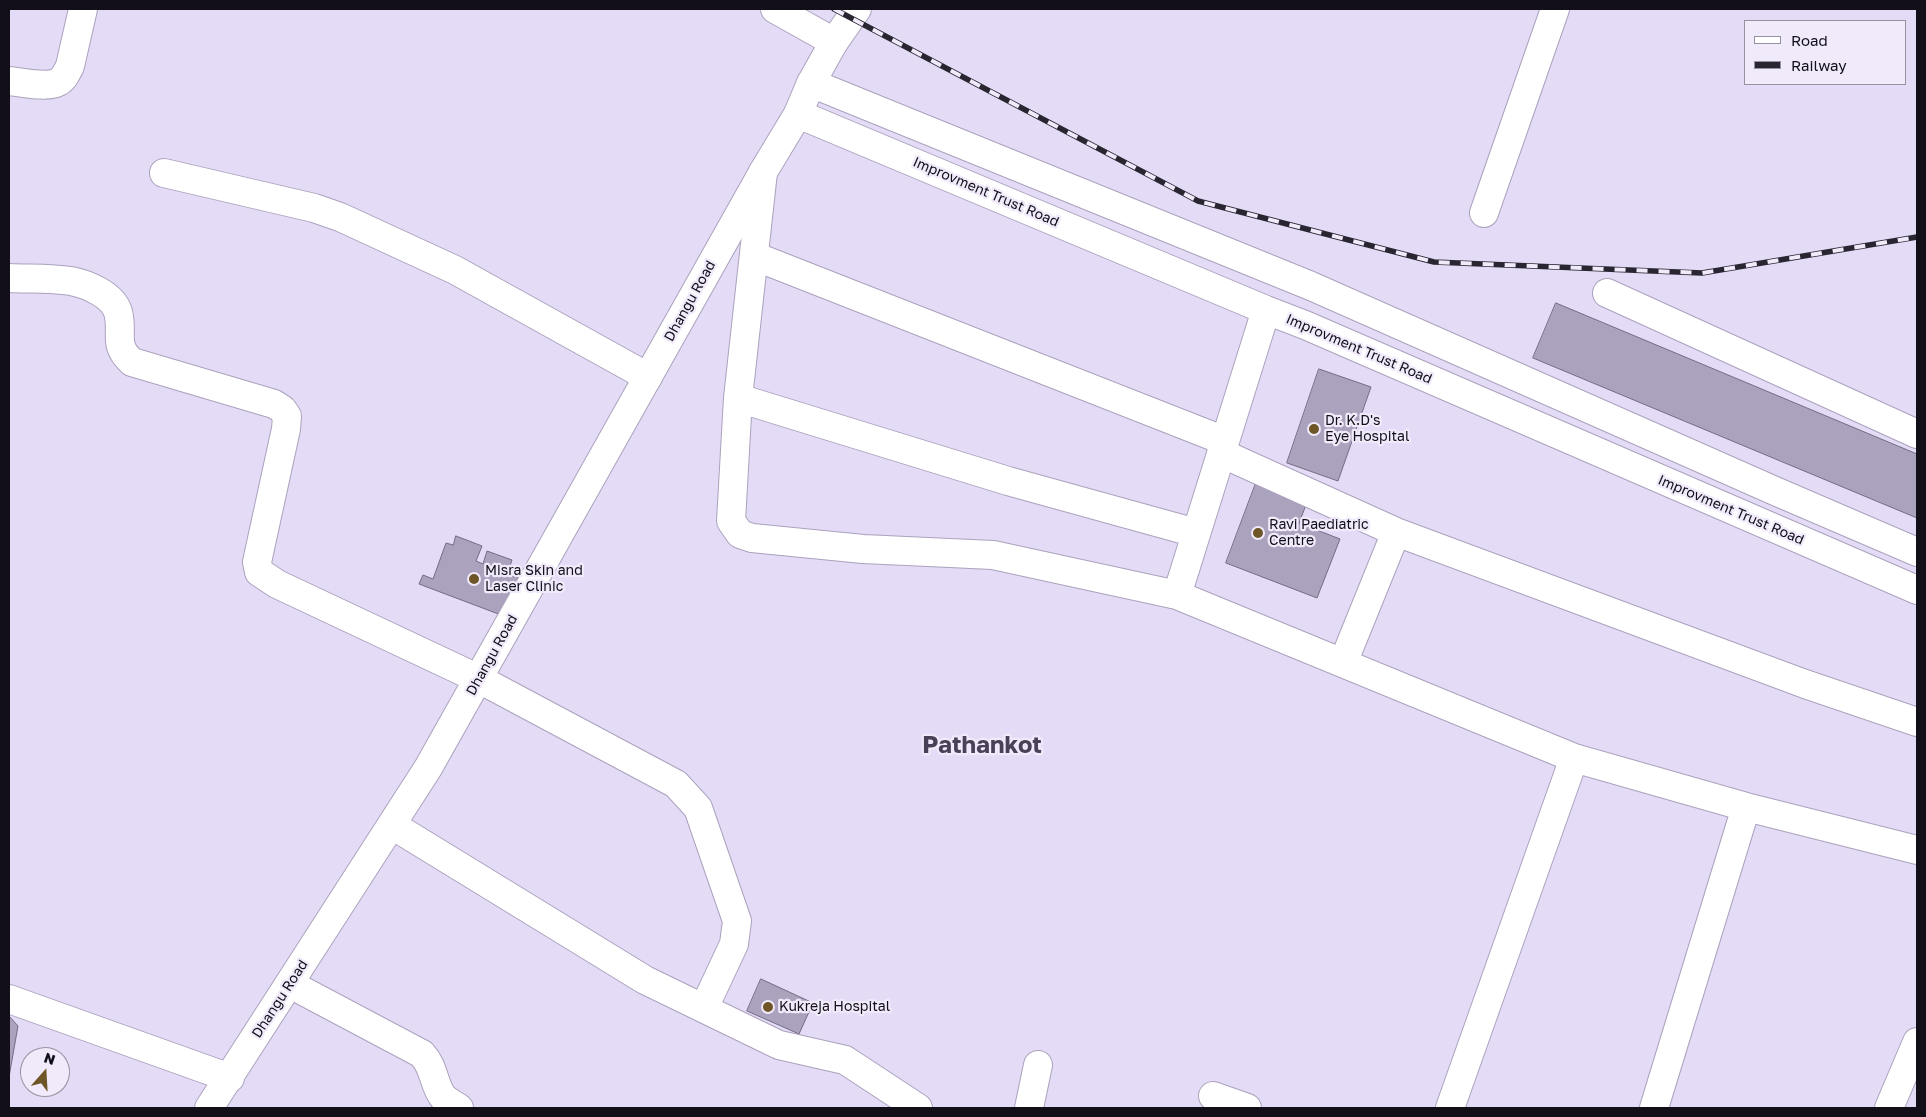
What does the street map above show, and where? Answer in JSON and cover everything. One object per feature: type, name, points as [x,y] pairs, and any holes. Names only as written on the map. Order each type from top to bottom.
[{"type":"street","points":[[9,81],[49,85],[59,82],[66,75],[70,66],[83,9]]},
{"type":"street","points":[[775,9],[834,42]]},
{"type":"street","name":"Dhangu Road","points":[[209,1108],[428,768],[763,172],[798,114],[811,82],[834,42],[857,9]]},
{"type":"street","points":[[1484,213],[1555,9]]},
{"type":"street","points":[[811,82],[1311,286],[1774,491],[1917,552]]},
{"type":"street","name":"Improvment Trust Road","points":[[798,114],[1305,325],[1917,590]]},
{"type":"street","points":[[763,172],[738,398],[731,521],[740,534],[752,538],[863,549],[993,555],[1177,595],[1574,758],[1746,807],[1917,850]]},
{"type":"street","points":[[164,173],[314,208],[340,217],[455,270],[648,377]]},
{"type":"street","points":[[754,256],[1223,447],[1396,532],[1805,684],[1917,722]]},
{"type":"street","points":[[9,278],[71,281],[92,288],[108,298],[118,311],[120,347],[132,362],[274,404],[282,409],[287,416],[286,429],[257,562],[259,572],[277,584],[479,679],[676,784],[698,808],[737,920],[734,944],[704,1008]]},
{"type":"street","points":[[1305,325],[1311,286]]},
{"type":"street","points":[[1607,293],[1917,434]]},
{"type":"street","points":[[1177,595],[1266,310]]},
{"type":"street","points":[[738,398],[1008,481],[1196,533]]},
{"type":"street","points":[[1761,523],[1774,491]]},
{"type":"street","points":[[1343,663],[1396,532]]},
{"type":"street","points":[[1450,1108],[1574,758]]},
{"type":"street","points":[[1654,1108],[1746,807]]},
{"type":"street","points":[[392,825],[645,980],[779,1045],[845,1060],[918,1108]]},
{"type":"street","points":[[290,984],[422,1054],[430,1062],[440,1092],[444,1098],[459,1108]]},
{"type":"street","points":[[9,999],[230,1078]]},
{"type":"street","points":[[1890,1108],[1917,1042]]},
{"type":"street","points":[[1029,1108],[1038,1064]]},
{"type":"street","points":[[1214,1096],[1248,1108]]},
{"type":"building","points":[[1556,303],[1917,454],[1917,518],[1533,358]]},
{"type":"building","points":[[1319,369],[1371,387],[1338,481],[1287,463]]},
{"type":"building","points":[[1259,475],[1306,505],[1299,523],[1340,539],[1317,598],[1226,563]]},
{"type":"building","points":[[456,536],[482,546],[476,561],[483,564],[487,551],[512,560],[507,574],[524,580],[509,618],[419,584],[423,575],[433,579],[446,543],[453,545]]},
{"type":"building","points":[[761,979],[813,1003],[799,1034],[747,1011]]},
{"type":"building","points":[[9,1016],[18,1026],[9,1077]]},
{"type":"railway","points":[[834,9],[1198,201],[1434,262],[1702,273],[1917,237]]},
{"type":"place","name":"Dr. K.D's Eye Hospital","points":[[1314,429]]},
{"type":"place","name":"Ravi Paediatric Centre","points":[[1258,533]]},
{"type":"place","name":"Misra Skin and Laser Clinic","points":[[474,579]]},
{"type":"place","name":"Kukreja Hospital","points":[[768,1007]]},
{"type":"district","name":"Pathankot","points":[[982,745]]}]
